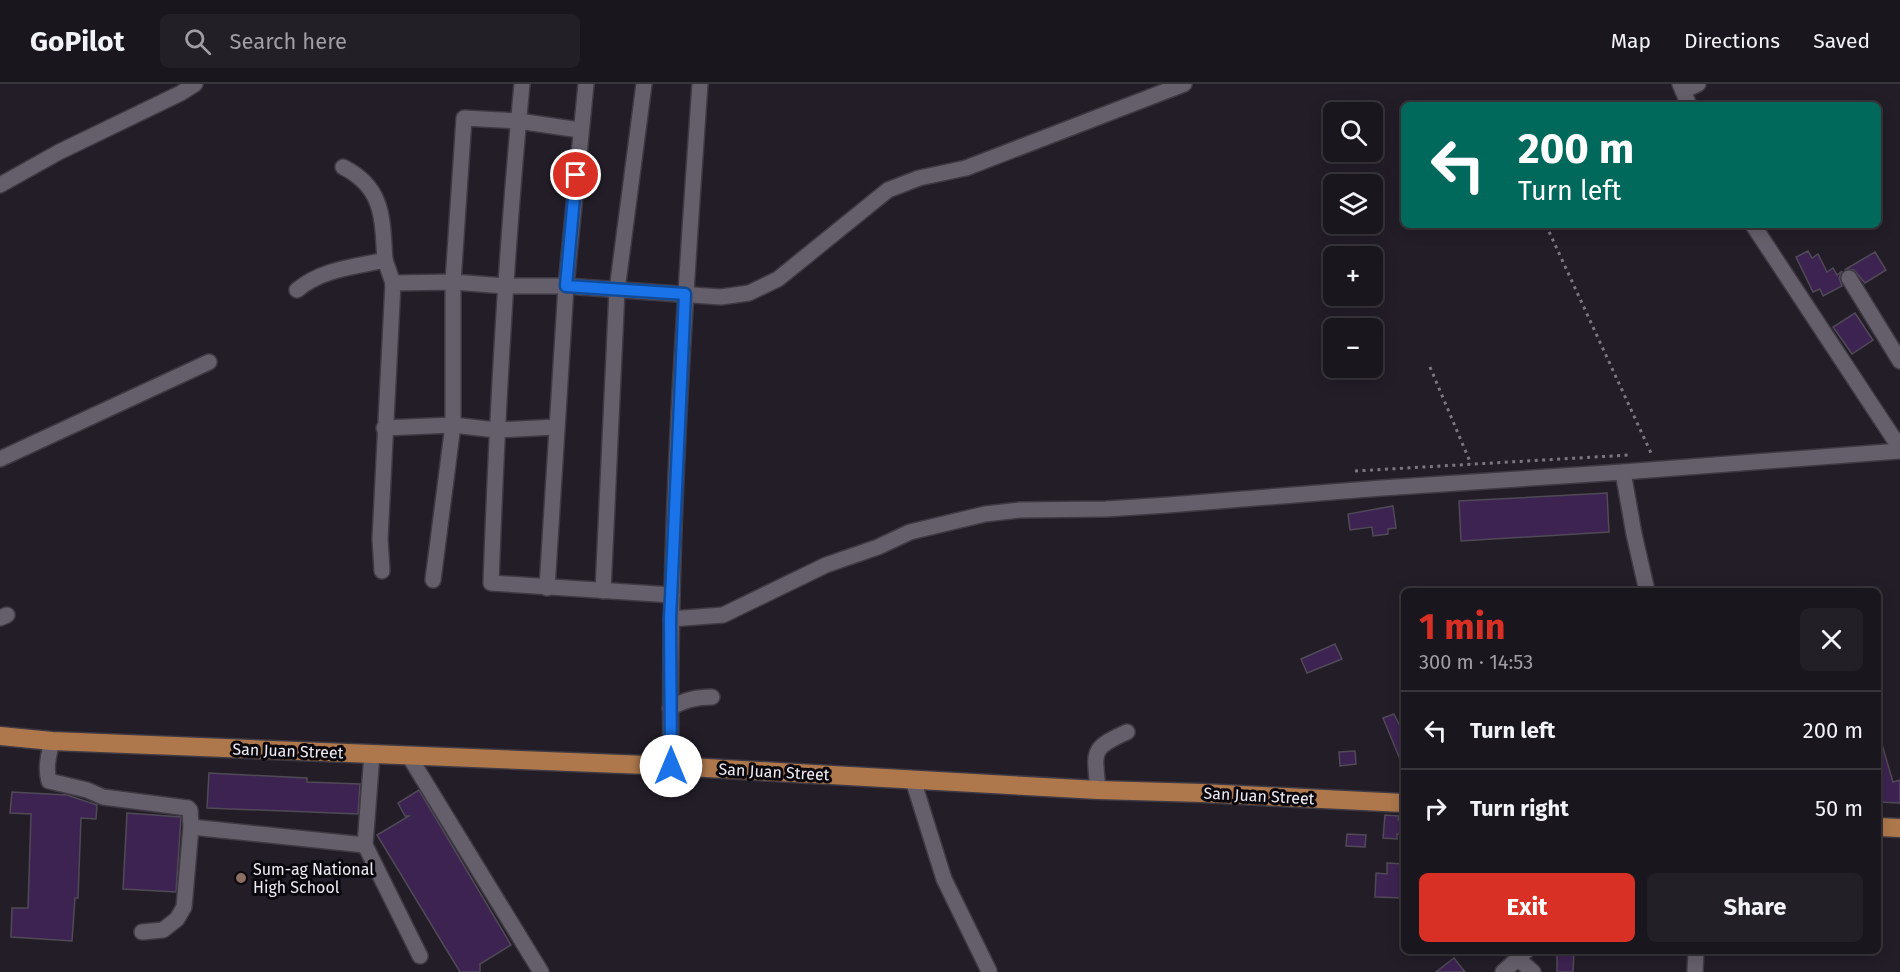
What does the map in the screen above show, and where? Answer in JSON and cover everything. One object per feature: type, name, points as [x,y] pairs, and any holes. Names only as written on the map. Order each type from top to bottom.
[{"type":"main road","name":"San Juan Street","points":[[0,736],[52,741],[671,766],[1098,790],[1401,803]]},
{"type":"main road","points":[[1881,827],[1900,828]]},
{"type":"street","points":[[0,185],[59,152],[195,84]]},
{"type":"street","points":[[522,84],[505,286],[496,430],[491,583],[672,595]]},
{"type":"street","points":[[547,588],[566,286],[586,84]]},
{"type":"street","points":[[603,591],[617,290],[644,84]]},
{"type":"street","points":[[671,766],[670,619],[685,294],[700,84]]},
{"type":"street","points":[[393,283],[453,282],[505,286],[566,286],[721,297],[749,293],[778,279],[888,190],[919,178],[966,168],[1184,84]]},
{"type":"street","points":[[1684,93],[1698,84]]},
{"type":"street","points":[[433,580],[453,425],[453,282],[464,118],[518,121],[580,130]]},
{"type":"street","points":[[344,167],[367,183],[377,201],[382,220],[384,260],[393,283],[384,428],[380,539],[382,571]]},
{"type":"street","points":[[670,619],[723,615],[826,565],[878,547],[910,531],[985,514],[1020,510],[1106,509],[1168,505],[1623,472],[1900,449],[1755,228]]},
{"type":"street","points":[[297,290],[310,279],[384,260]]},
{"type":"street","points":[[1849,278],[1900,362]]},
{"type":"street","points":[[0,459],[209,362]]},
{"type":"street","points":[[384,428],[453,425],[496,430],[556,427]]},
{"type":"street","points":[[1623,472],[1646,588]]},
{"type":"street","points":[[670,708],[685,700],[712,697]]},
{"type":"street","points":[[1098,790],[1095,753],[1106,741],[1127,732]]},
{"type":"street","points":[[52,741],[48,755],[47,777],[49,781],[87,790],[103,797],[188,808],[191,813],[184,907],[177,919],[163,930],[142,932]]},
{"type":"street","points":[[372,754],[365,845],[420,956]]},
{"type":"street","points":[[409,756],[541,972]]},
{"type":"street","points":[[913,780],[944,879],[988,971]]},
{"type":"street","points":[[191,827],[365,845]]},
{"type":"street","points":[[1695,972],[1696,954]]},
{"type":"street","points":[[1503,972],[1522,955],[1533,972]]},
{"type":"path","points":[[1547,228],[1650,453]]},
{"type":"path","points":[[1430,367],[1471,464]]},
{"type":"building","points":[[1808,251],[1812,258],[1818,254],[1827,272],[1833,268],[1837,275],[1842,271],[1839,278],[1842,286],[1823,296],[1820,289],[1813,292],[1796,257]]},
{"type":"building","points":[[1875,252],[1886,270],[1865,283],[1854,270],[1846,269]]},
{"type":"building","points":[[1855,313],[1873,340],[1852,354],[1833,327]]},
{"type":"building","points":[[1607,493],[1609,532],[1461,541],[1459,501]]},
{"type":"building","points":[[1393,506],[1396,528],[1388,529],[1388,534],[1373,536],[1372,527],[1350,530],[1348,514]]},
{"type":"building","points":[[1335,644],[1342,659],[1307,673],[1301,659]]},
{"type":"building","points":[[1394,714],[1401,728],[1401,762],[1383,718]]},
{"type":"building","points":[[1881,741],[1893,782],[1900,780],[1900,803],[1881,802]]},
{"type":"building","points":[[1355,751],[1356,764],[1340,766],[1339,752]]},
{"type":"building","points":[[209,773],[307,778],[307,782],[360,784],[358,814],[207,808]]},
{"type":"building","points":[[419,790],[511,945],[480,964],[480,972],[460,972],[377,835],[409,816],[405,816],[398,803]]},
{"type":"building","points":[[12,792],[67,795],[97,805],[96,819],[81,818],[78,898],[75,898],[72,941],[11,937],[12,908],[28,908],[31,814],[10,813]]},
{"type":"building","points":[[127,813],[181,817],[176,892],[123,889]]},
{"type":"building","points":[[1385,815],[1399,816],[1401,834],[1397,834],[1397,839],[1383,838]]},
{"type":"building","points":[[1347,834],[1366,835],[1365,847],[1346,846]]},
{"type":"building","points":[[1387,863],[1401,864],[1401,898],[1375,897],[1376,873],[1387,874]]},
{"type":"building","points":[[1557,954],[1574,954],[1573,972],[1557,972]]},
{"type":"building","points":[[1454,958],[1465,972],[1436,972]]},
{"type":"place","name":"Sum-ag National High School","points":[[241,878]]},
{"type":"route","points":[[576,175],[566,286],[685,294],[670,619],[671,766]]}]
